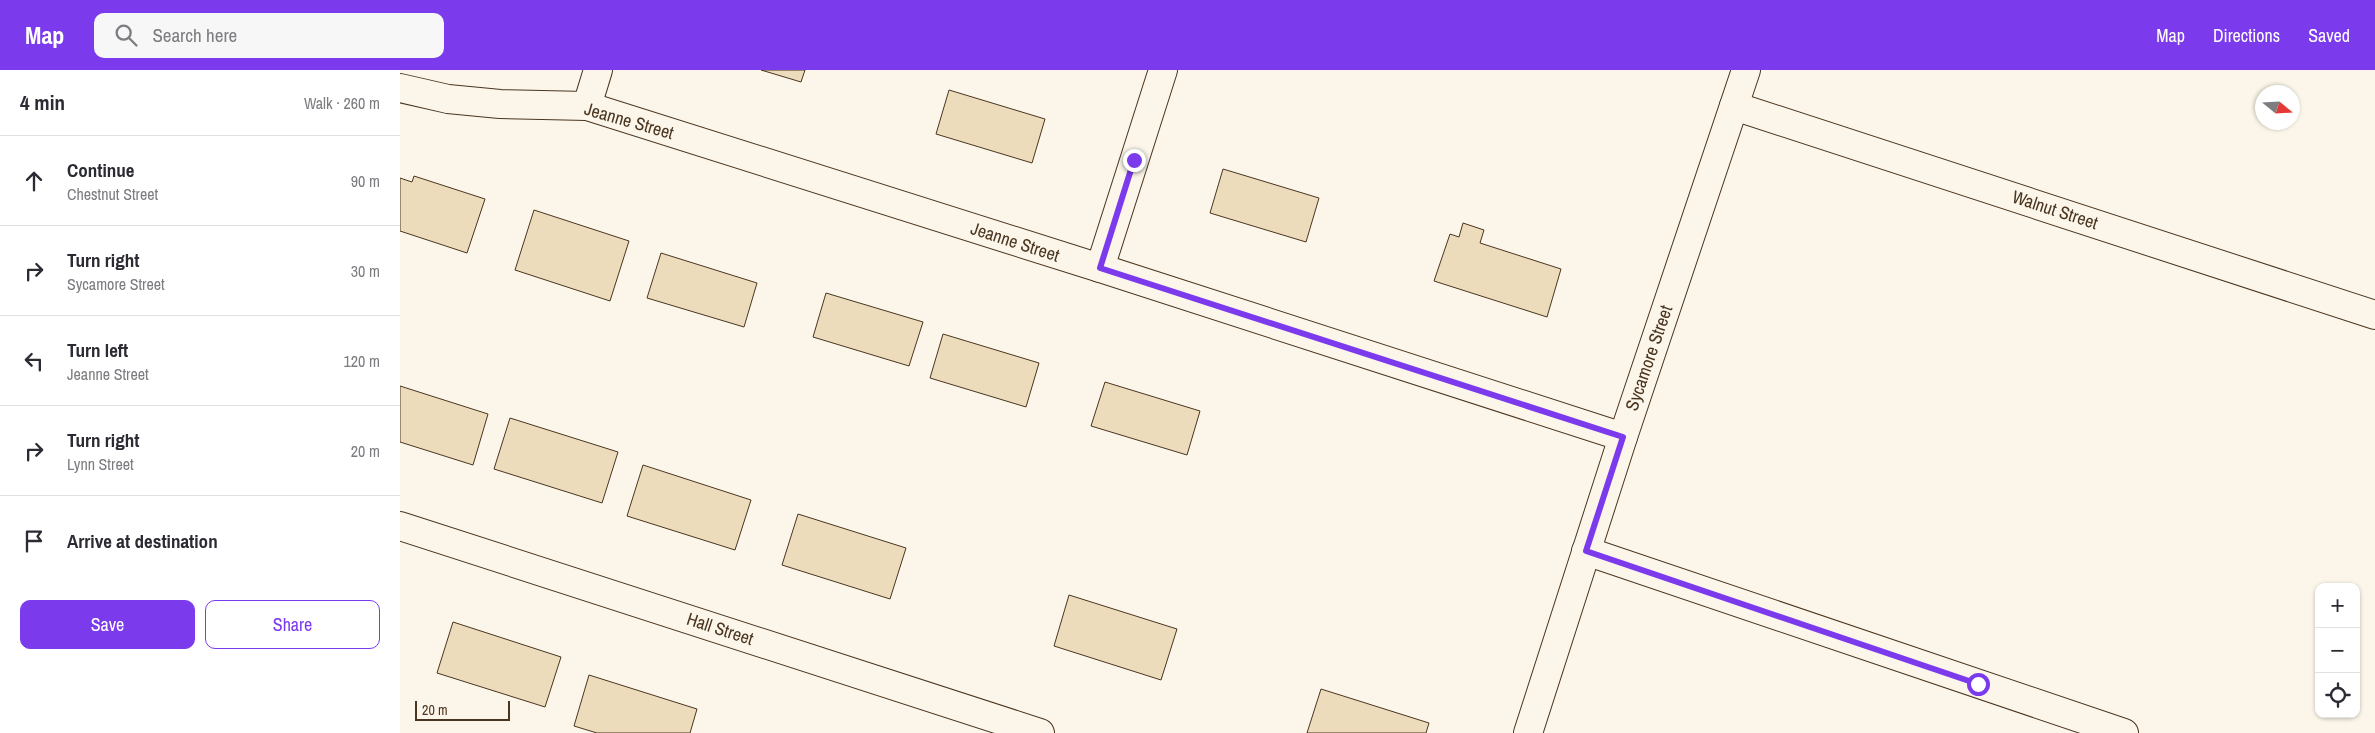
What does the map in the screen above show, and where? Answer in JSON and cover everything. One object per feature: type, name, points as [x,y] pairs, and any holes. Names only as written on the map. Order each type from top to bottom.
[{"type":"street","points":[[587,106],[598,70]]},
{"type":"street","points":[[1100,268],[1163,70]]},
{"type":"street","name":"Sycamore Street","points":[[1528,733],[1623,437],[1746,70]]},
{"type":"street","name":"Jeanne Street","points":[[400,88],[448,99],[466,101],[500,104],[587,106],[1100,268],[1623,437]]},
{"type":"street","name":"Walnut Street","points":[[1734,106],[2375,315]]},
{"type":"street","name":"Hall Street","points":[[400,526],[1040,733]]},
{"type":"street","points":[[1586,551],[2124,733]]},
{"type":"building","points":[[761,70],[805,70],[801,82]]},
{"type":"building","points":[[949,90],[1045,119],[1032,163],[936,134]]},
{"type":"building","points":[[1223,169],[1319,198],[1306,242],[1210,213]]},
{"type":"building","points":[[414,176],[485,199],[467,253],[400,231],[400,178],[412,182]]},
{"type":"building","points":[[534,210],[629,241],[610,301],[515,270]]},
{"type":"building","points":[[1463,223],[1484,230],[1480,243],[1561,269],[1547,317],[1434,281],[1450,234],[1459,237]]},
{"type":"building","points":[[661,253],[757,283],[744,327],[647,298]]},
{"type":"building","points":[[826,293],[923,322],[909,366],[813,337]]},
{"type":"building","points":[[943,334],[1039,363],[1026,407],[930,378]]},
{"type":"building","points":[[1105,382],[1200,411],[1187,455],[1091,426]]},
{"type":"building","points":[[400,386],[488,414],[473,465],[400,442]]},
{"type":"building","points":[[510,418],[618,452],[602,503],[494,469]]},
{"type":"building","points":[[643,465],[751,500],[735,550],[627,516]]},
{"type":"building","points":[[798,514],[906,548],[890,599],[782,565]]},
{"type":"building","points":[[1069,595],[1177,629],[1161,680],[1054,646]]},
{"type":"building","points":[[453,622],[561,657],[545,707],[437,673]]},
{"type":"building","points":[[589,675],[697,709],[690,733],[597,733],[574,726]]},
{"type":"building","points":[[1321,689],[1429,723],[1426,733],[1307,733]]},
{"type":"route","points":[[1134,160],[1100,268],[1623,437],[1586,551],[1978,684]]}]
